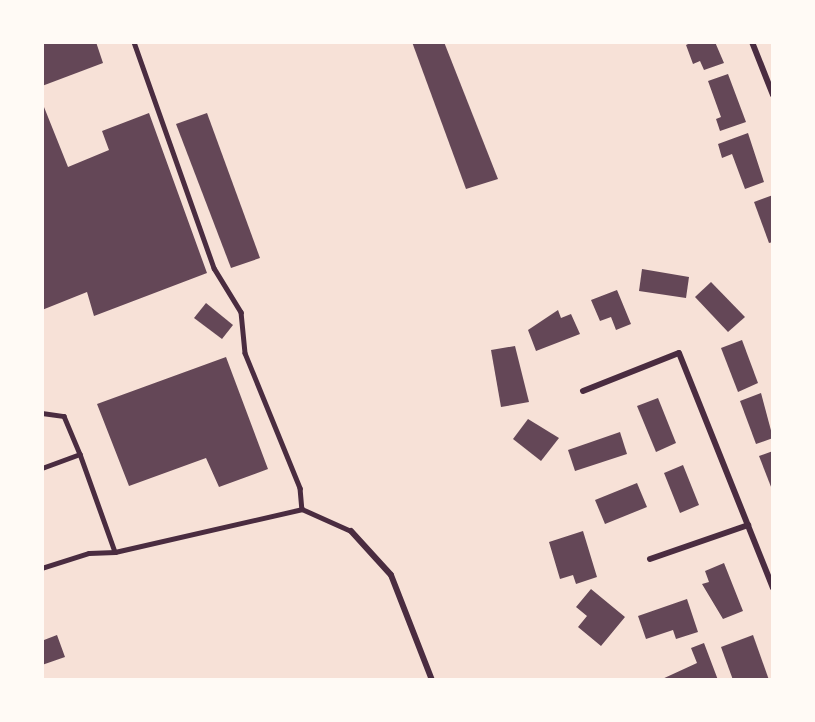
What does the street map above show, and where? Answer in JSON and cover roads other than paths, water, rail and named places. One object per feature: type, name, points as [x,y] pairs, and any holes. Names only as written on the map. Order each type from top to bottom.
[{"type":"street","points":[[752,42],[773,95]]},
{"type":"street","points":[[583,391],[679,353],[773,588]]},
{"type":"street","points":[[650,559],[748,525]]},
{"type":"street","points":[[351,531],[391,575],[432,680]]},
{"type":"lane","points":[[134,42],[214,268],[241,312],[245,353],[300,488],[302,509]]},
{"type":"lane","points":[[42,413],[64,416],[115,552]]},
{"type":"lane","points":[[42,468],[80,454]]},
{"type":"lane","points":[[42,568],[89,553],[115,552],[302,509],[351,531]]}]
